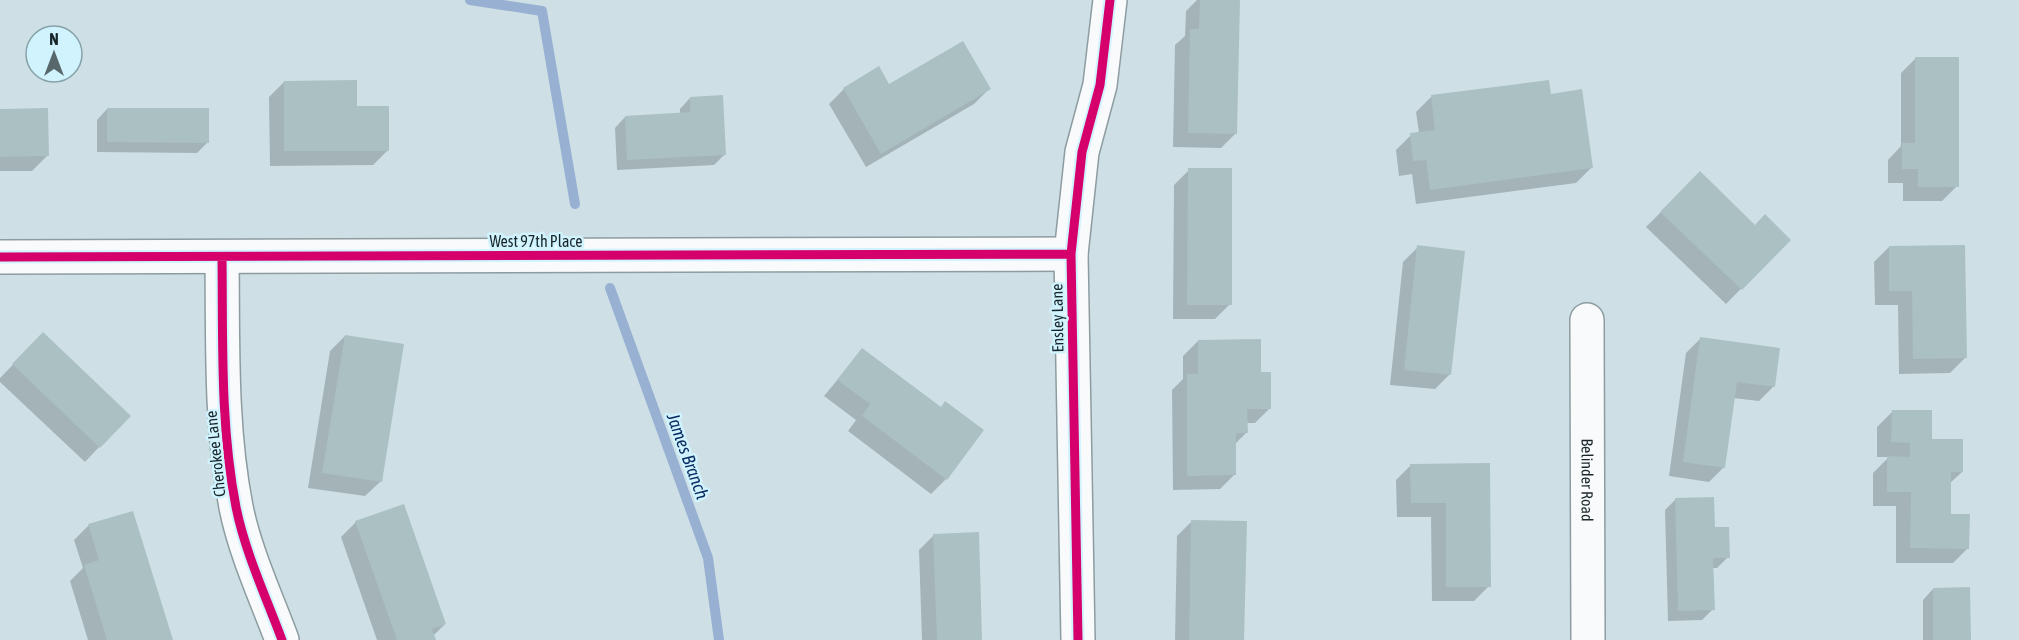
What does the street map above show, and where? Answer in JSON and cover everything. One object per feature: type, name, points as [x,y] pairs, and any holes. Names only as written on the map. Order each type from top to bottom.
[{"type":"street","name":"Ensley Lane","points":[[1078,640],[1071,254],[1082,152],[1100,85],[1110,18],[1110,0]]},
{"type":"street","name":"West 97th Place","points":[[0,257],[1071,254]]},
{"type":"street","name":"Cherokee Lane","points":[[222,257],[225,433],[236,508],[247,547],[282,640]]},
{"type":"street","name":"Belinder Road","points":[[1587,320],[1588,640]]},
{"type":"building","points":[[1200,0],[1240,0],[1237,134],[1188,133],[1190,29],[1199,29]]},
{"type":"building","points":[[963,41],[991,89],[881,154],[843,88],[879,66],[889,84]]},
{"type":"building","points":[[1915,57],[1959,57],[1959,187],[1918,187],[1918,169],[1902,169],[1902,143],[1915,143]]},
{"type":"building","points":[[357,80],[357,106],[389,106],[389,151],[284,151],[284,81]]},
{"type":"building","points":[[1549,80],[1551,94],[1582,89],[1593,168],[1430,190],[1426,160],[1413,161],[1410,133],[1435,130],[1431,95]]},
{"type":"building","points":[[723,95],[726,155],[627,160],[625,116],[690,112],[690,97]]},
{"type":"building","points":[[48,108],[49,156],[0,157],[0,109]]},
{"type":"building","points":[[107,108],[209,108],[209,143],[107,142]]},
{"type":"building","points":[[1188,168],[1232,168],[1232,305],[1187,305]]},
{"type":"building","points":[[1700,171],[1755,225],[1765,214],[1791,240],[1742,290],[1660,212]]},
{"type":"building","points":[[1417,245],[1465,251],[1451,375],[1404,370]]},
{"type":"building","points":[[1965,245],[1967,358],[1913,359],[1912,291],[1889,291],[1889,246]]},
{"type":"building","points":[[43,332],[131,416],[100,448],[12,364]]},
{"type":"building","points":[[345,335],[404,344],[382,482],[322,473]]},
{"type":"building","points":[[1700,337],[1780,348],[1775,387],[1737,382],[1725,468],[1683,462]]},
{"type":"building","points":[[1261,339],[1261,372],[1271,372],[1271,409],[1247,409],[1248,433],[1236,433],[1236,475],[1187,476],[1187,374],[1198,374],[1198,340]]},
{"type":"building","points":[[862,348],[941,407],[945,401],[984,430],[947,480],[862,416],[870,404],[837,380]]},
{"type":"building","points":[[1892,410],[1932,410],[1932,439],[1963,439],[1963,472],[1951,472],[1951,514],[1970,514],[1969,549],[1910,548],[1911,492],[1887,492],[1887,456],[1910,457],[1910,443],[1891,442]]},
{"type":"building","points":[[1490,463],[1491,587],[1446,587],[1446,503],[1411,503],[1410,464]]},
{"type":"building","points":[[1714,497],[1715,527],[1729,527],[1730,558],[1713,558],[1715,610],[1678,611],[1675,498]]},
{"type":"building","points":[[404,504],[446,624],[432,629],[436,640],[397,640],[355,521]]},
{"type":"building","points":[[133,511],[173,640],[107,640],[84,565],[99,560],[88,524]]},
{"type":"building","points":[[1191,520],[1247,521],[1244,640],[1189,640]]},
{"type":"building","points":[[979,532],[982,640],[937,640],[933,534]]},
{"type":"building","points":[[1970,587],[1971,640],[1933,640],[1933,588]]},
{"type":"waterway","name":"James Branch","points":[[470,0],[542,11],[575,204]]},
{"type":"waterway","name":"James Branch","points":[[610,288],[708,558],[719,640]]},
{"type":"cycle path","points":[[1078,640],[1071,254],[1082,152],[1100,85],[1110,0]]},
{"type":"cycle path","points":[[0,257],[1071,254]]},
{"type":"cycle path","points":[[222,257],[223,382],[231,476],[245,541],[282,640]]}]
